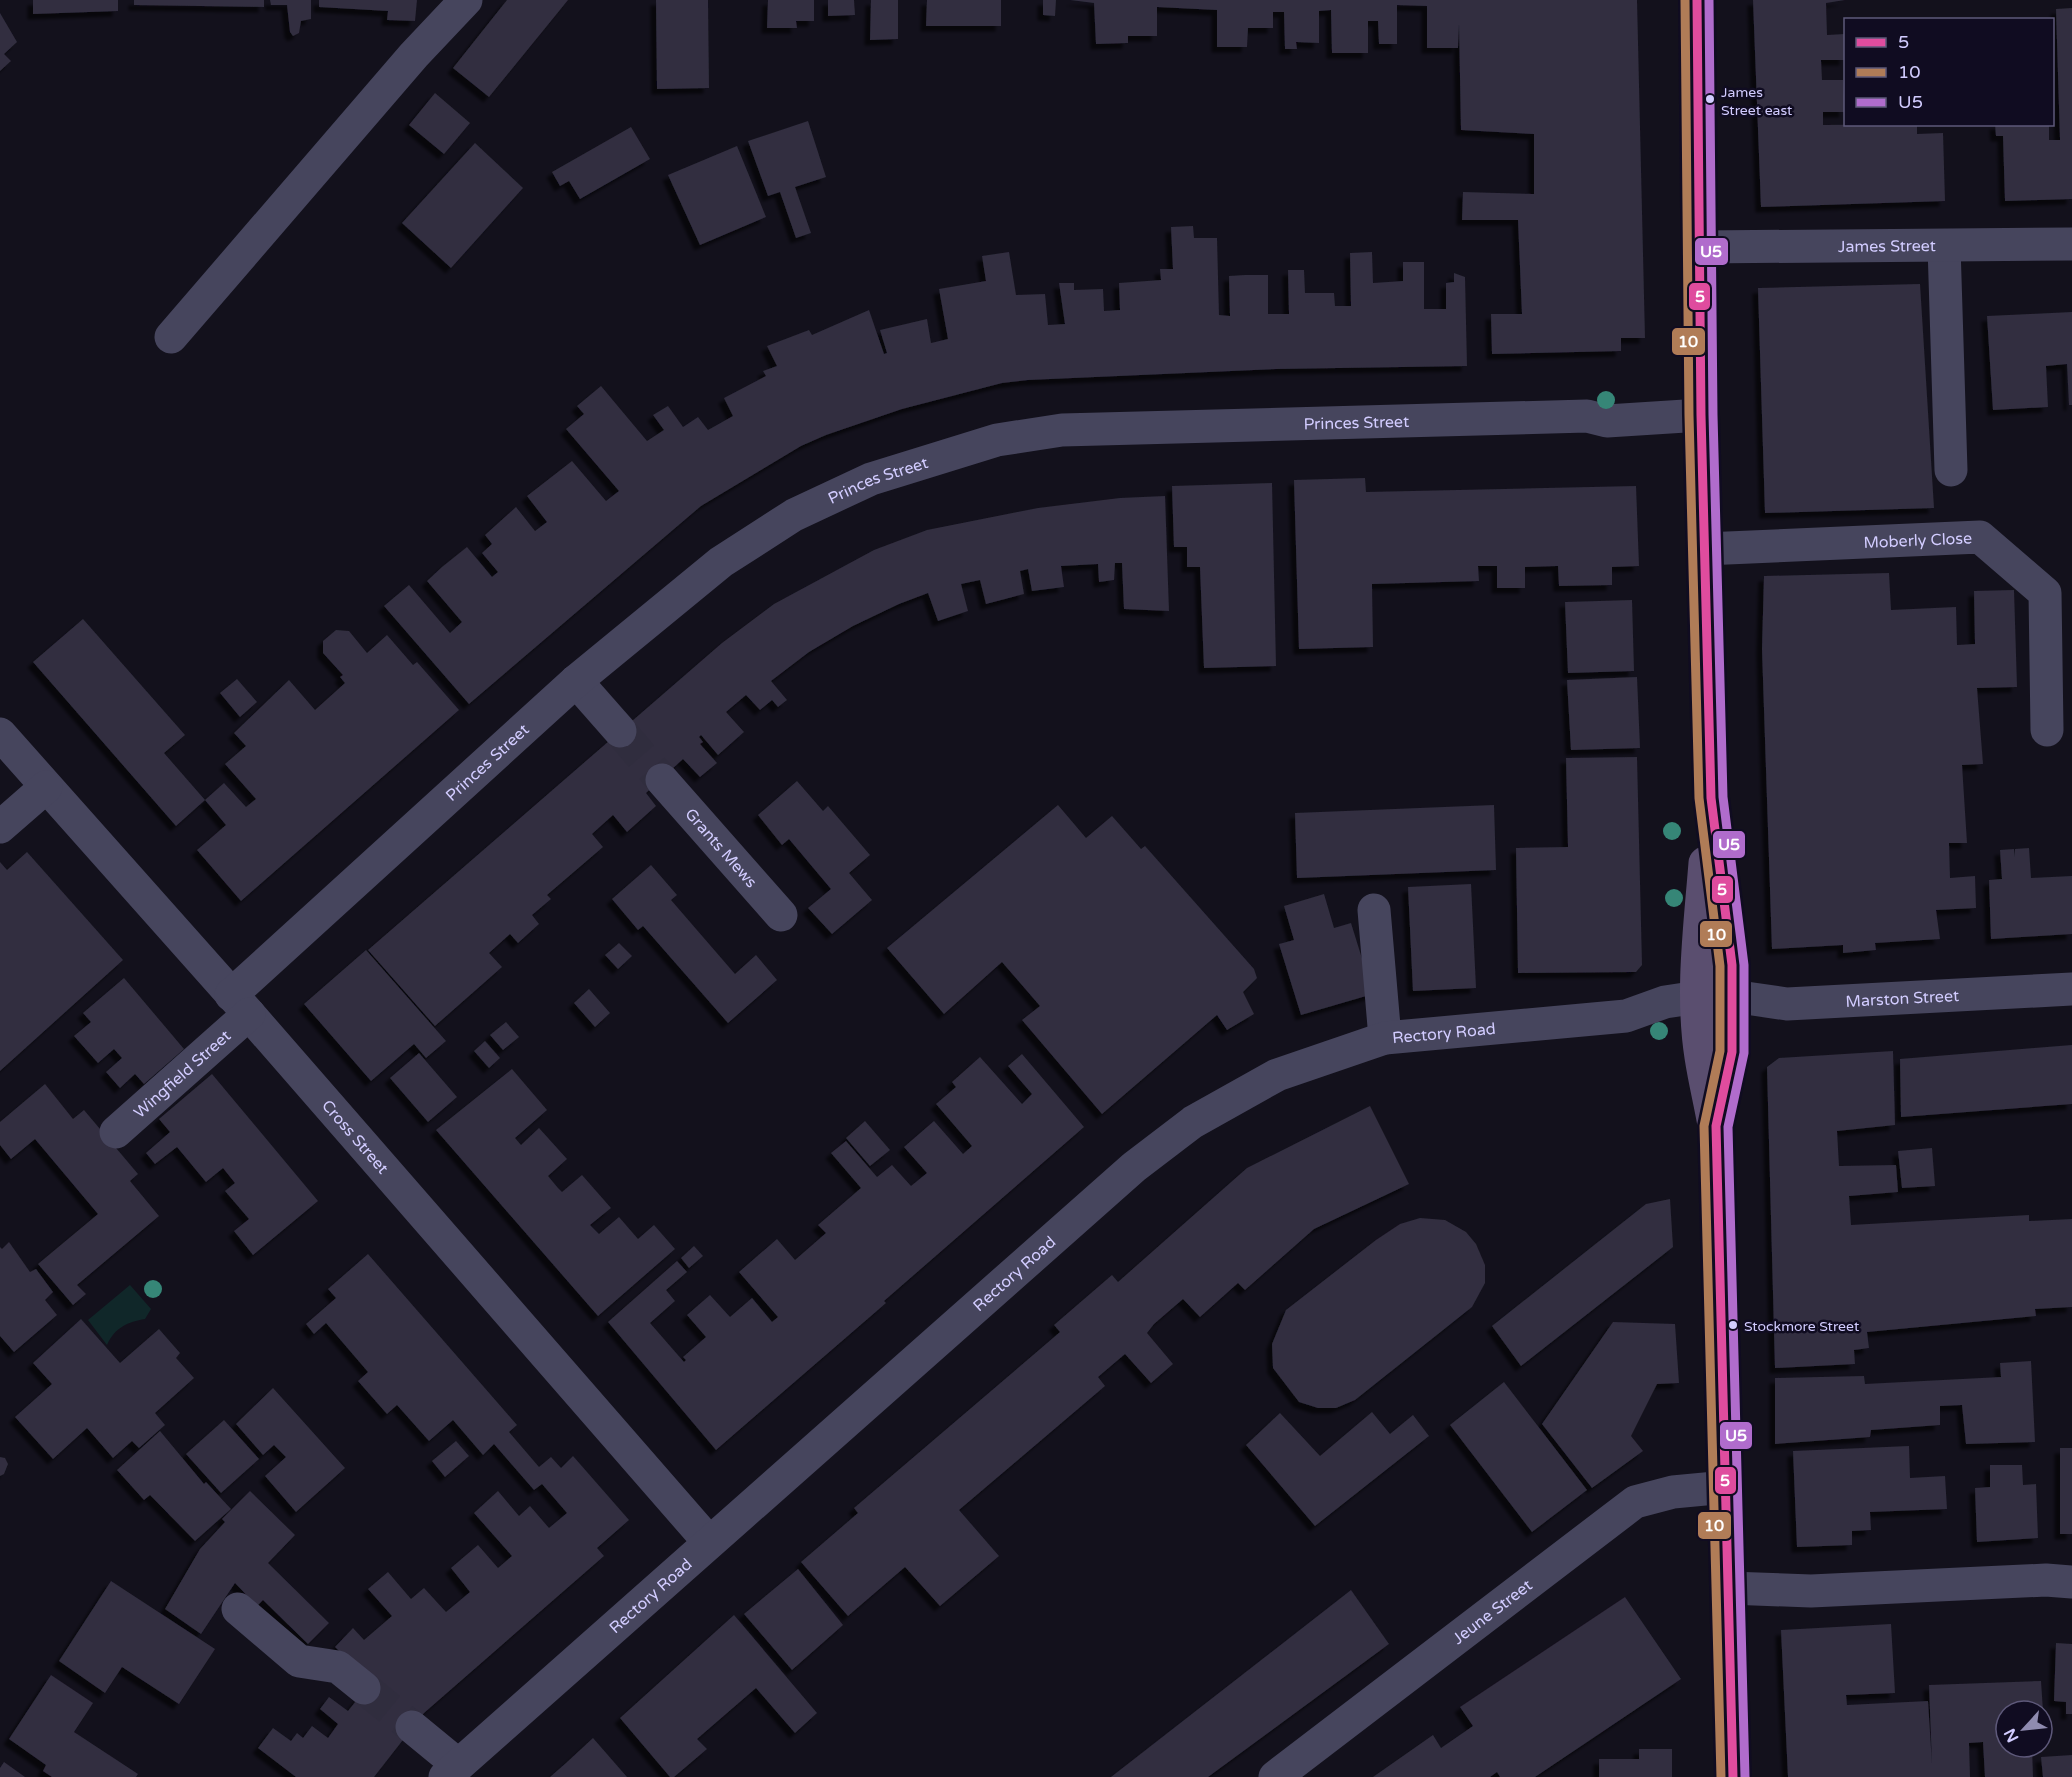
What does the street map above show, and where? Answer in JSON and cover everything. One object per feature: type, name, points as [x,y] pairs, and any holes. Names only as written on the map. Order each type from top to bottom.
[{"type":"main road","points":[[1697,0],[1701,415],[1711,798],[1732,965],[1732,1052],[1716,1126]]},
{"type":"main road","points":[[1711,798],[1696,969],[1701,1057],[1716,1126],[1733,1777]]},
{"type":"street","points":[[171,337],[414,55],[466,0]]},
{"type":"street","name":"James Street","points":[[1701,247],[2072,244]]},
{"type":"street","points":[[1944,246],[1951,470]]},
{"type":"street","name":"Princes Street","points":[[240,1004],[576,681],[721,562],[794,515],[871,479],[997,440],[1062,430],[1587,416],[1607,422],[1701,415]]},
{"type":"street","name":"Moberly Close","points":[[1704,549],[1980,537],[2045,593],[2048,730]]},
{"type":"street","points":[[576,681],[620,730]]},
{"type":"street","name":"Cross Street","points":[[0,734],[240,1004],[709,1542]]},
{"type":"street","name":"Grants Mews","points":[[662,780],[782,915]]},
{"type":"street","points":[[0,827],[46,787]]},
{"type":"street","points":[[1374,910],[1385,1038]]},
{"type":"street","name":"Marston Street","points":[[1732,996],[1787,1004],[2072,989]]},
{"type":"street","name":"Rectory Road","points":[[451,1771],[1134,1167],[1193,1122],[1277,1075],[1385,1038],[1626,1016],[1665,1002],[1698,997]]},
{"type":"street","name":"Wingfield Street","points":[[116,1132],[240,1004]]},
{"type":"street","name":"Jeune Street","points":[[1275,1777],[1635,1502],[1673,1492],[1726,1487]]},
{"type":"street","points":[[1729,1588],[1811,1591],[2046,1580],[2072,1582]]},
{"type":"street","points":[[238,1609],[298,1661],[338,1667],[364,1688]]},
{"type":"street","points":[[412,1727],[451,1771]]},
{"type":"green space","points":[[130,1285],[151,1309],[145,1319],[118,1330],[107,1345],[88,1320]]},
{"type":"building","points":[[33,0],[118,0],[118,11],[33,14]]},
{"type":"building","points":[[134,0],[264,0],[264,7],[134,5]]},
{"type":"building","points":[[270,0],[311,0],[311,19],[301,21],[299,33],[293,36],[290,32],[287,5],[271,5]]},
{"type":"building","points":[[319,0],[417,0],[415,21],[387,20],[388,11],[319,7]]},
{"type":"building","points":[[507,0],[568,0],[489,97],[453,68]]},
{"type":"building","points":[[656,0],[708,0],[709,88],[657,89]]},
{"type":"building","points":[[768,0],[814,0],[814,21],[796,21],[797,28],[767,28]]},
{"type":"building","points":[[828,0],[854,0],[855,15],[828,16]]},
{"type":"building","points":[[871,0],[898,0],[898,39],[870,40]]},
{"type":"building","points":[[927,0],[1001,0],[1001,26],[926,26]]},
{"type":"building","points":[[1043,0],[1056,0],[1055,16],[1043,15]]},
{"type":"building","points":[[1070,0],[1637,0],[1645,338],[1621,338],[1621,351],[1492,354],[1491,314],[1522,314],[1518,220],[1462,220],[1463,192],[1534,194],[1534,134],[1461,130],[1459,24],[1458,48],[1427,48],[1427,6],[1397,5],[1397,44],[1379,44],[1378,21],[1368,21],[1368,53],[1332,53],[1331,10],[1319,11],[1319,43],[1296,42],[1297,49],[1285,49],[1284,12],[1273,12],[1273,28],[1248,28],[1247,47],[1217,47],[1217,10],[1157,7],[1157,36],[1128,36],[1128,43],[1096,44],[1094,3]]},
{"type":"building","points":[[1753,0],[1845,0],[1826,3],[1827,35],[1844,34],[1844,60],[1821,60],[1822,80],[1843,80],[1844,112],[1823,112],[1823,125],[1917,126],[1917,134],[1943,133],[1945,201],[1761,207]]},
{"type":"building","points":[[2072,8],[2072,199],[2005,201],[2003,136],[1996,136],[1995,126],[2049,126],[2049,140],[2060,140],[2056,9]]},
{"type":"building","points":[[0,13],[17,42],[4,54],[11,61],[0,71]]},
{"type":"building","points":[[435,93],[470,123],[444,154],[409,125]]},
{"type":"building","points":[[808,121],[826,177],[795,187],[811,233],[796,238],[780,192],[768,196],[748,141]]},
{"type":"building","points":[[631,127],[650,159],[580,199],[569,181],[560,186],[552,172]]},
{"type":"building","points":[[475,143],[523,188],[451,268],[402,223]]},
{"type":"building","points":[[737,146],[766,217],[700,245],[668,175]]},
{"type":"building","points":[[1193,226],[1194,238],[1217,238],[1219,315],[1230,316],[1229,276],[1245,275],[1268,275],[1268,314],[1289,314],[1288,270],[1304,270],[1305,293],[1334,293],[1335,306],[1351,306],[1350,253],[1372,252],[1373,283],[1403,281],[1403,262],[1424,262],[1424,309],[1446,309],[1446,283],[1454,282],[1454,273],[1465,277],[1467,366],[1277,369],[1028,380],[1002,383],[902,409],[801,446],[701,506],[469,704],[384,606],[409,585],[450,633],[462,622],[427,581],[442,567],[467,547],[492,577],[498,572],[482,553],[492,544],[485,535],[516,507],[535,531],[547,522],[527,496],[572,461],[606,501],[619,491],[566,429],[584,414],[577,406],[601,386],[647,441],[664,430],[653,415],[668,406],[683,427],[698,417],[708,430],[733,416],[724,398],[766,376],[763,371],[777,366],[767,346],[809,330],[812,335],[869,310],[884,354],[887,353],[880,330],[927,319],[931,343],[948,339],[939,289],[986,281],[982,256],[1009,252],[1016,295],[1045,294],[1048,325],[1065,324],[1059,283],[1074,283],[1074,290],[1103,289],[1104,311],[1120,310],[1119,283],[1161,280],[1160,269],[1173,269],[1171,227]]},
{"type":"building","points":[[1920,284],[1934,508],[1765,513],[1758,288]]},
{"type":"building","points":[[2072,312],[2072,405],[2069,405],[2067,364],[2046,366],[2048,407],[1993,410],[1987,316]]},
{"type":"building","points":[[1365,478],[1366,492],[1636,486],[1639,566],[1612,567],[1612,585],[1559,586],[1558,566],[1525,567],[1525,588],[1497,588],[1497,566],[1478,566],[1479,581],[1372,584],[1373,647],[1299,649],[1294,480]]},
{"type":"building","points":[[1272,483],[1276,666],[1204,668],[1200,567],[1187,567],[1187,547],[1174,547],[1172,486]]},
{"type":"building","points":[[1165,496],[1169,611],[1124,609],[1122,563],[1115,563],[1114,580],[1099,582],[1098,564],[1061,566],[1064,587],[1032,591],[1028,569],[1020,571],[1024,594],[986,604],[980,580],[961,584],[968,611],[938,621],[928,593],[899,604],[853,626],[809,652],[771,681],[787,700],[778,707],[772,700],[760,710],[746,695],[726,712],[744,732],[718,755],[701,735],[699,737],[703,742],[700,744],[717,763],[700,777],[683,759],[646,793],[656,806],[627,832],[613,815],[592,834],[603,847],[547,895],[551,899],[532,915],[539,924],[518,943],[510,934],[489,953],[502,967],[435,1026],[368,950],[722,643],[774,604],[874,550],[927,530],[1038,508],[1120,498]]},
{"type":"building","points":[[1889,573],[1891,610],[1956,607],[1957,645],[1975,644],[1974,591],[2014,590],[2017,687],[1977,688],[1983,764],[1962,765],[1967,843],[1949,843],[1950,878],[1975,876],[1976,908],[1936,910],[1940,939],[1875,943],[1876,950],[1843,953],[1843,945],[1772,949],[1762,649],[1764,576]]},
{"type":"building","points":[[1632,600],[1634,671],[1568,673],[1565,602]]},
{"type":"building","points":[[83,619],[185,735],[164,753],[205,800],[176,826],[33,662]]},
{"type":"building","points":[[336,630],[349,631],[367,653],[387,635],[413,665],[417,662],[459,710],[241,901],[197,850],[226,825],[205,800],[224,783],[246,807],[256,799],[225,764],[246,746],[234,733],[289,680],[315,710],[345,683],[340,677],[343,675],[323,653],[323,641]]},
{"type":"building","points":[[1637,677],[1640,748],[1571,750],[1567,680]]},
{"type":"building","points":[[237,679],[257,702],[240,717],[220,693]]},
{"type":"building","points":[[1637,757],[1642,965],[1636,972],[1518,973],[1516,848],[1568,847],[1566,758]]},
{"type":"building","points":[[797,781],[823,811],[828,806],[870,855],[849,873],[872,900],[832,934],[808,908],[831,889],[789,839],[782,845],[758,815]]},
{"type":"building","points":[[1058,805],[1086,838],[1112,816],[1141,849],[1145,846],[1254,969],[1257,978],[1243,992],[1254,1014],[1227,1030],[1217,1015],[1102,1114],[1022,1020],[1040,1006],[1002,962],[944,1014],[887,948]]},
{"type":"building","points":[[1494,805],[1496,870],[1297,878],[1295,813]]},
{"type":"building","points":[[2029,848],[2031,878],[2072,876],[2072,934],[1991,939],[1989,880],[2002,879],[2000,850],[2014,849],[2015,857],[2015,849]]},
{"type":"building","points":[[27,852],[123,960],[0,1071],[0,862],[7,870]]},
{"type":"building","points":[[651,865],[677,895],[671,900],[735,974],[756,955],[777,980],[728,1023],[643,926],[638,930],[612,899]]},
{"type":"building","points":[[1471,884],[1476,988],[1413,991],[1408,887]]},
{"type":"building","points":[[1324,894],[1334,928],[1351,923],[1373,994],[1301,1015],[1279,944],[1294,940],[1284,906]]},
{"type":"building","points":[[619,943],[632,956],[618,969],[605,955]]},
{"type":"building","points":[[366,950],[446,1041],[426,1058],[414,1044],[371,1081],[304,1004]]},
{"type":"building","points":[[124,978],[184,1049],[144,1084],[135,1074],[120,1088],[106,1072],[122,1058],[114,1049],[98,1063],[74,1036],[91,1022],[83,1013]]},
{"type":"building","points":[[589,989],[610,1013],[595,1027],[574,1003]]},
{"type":"building","points":[[506,1022],[519,1037],[503,1050],[490,1035]]},
{"type":"building","points":[[485,1041],[500,1058],[489,1068],[474,1051]]},
{"type":"building","points":[[2072,1045],[2072,1104],[1901,1117],[1900,1059]]},
{"type":"building","points":[[1893,1051],[1895,1125],[1837,1131],[1839,1166],[1896,1165],[1898,1192],[1849,1196],[1851,1225],[2029,1215],[2029,1221],[2072,1219],[2072,1307],[2035,1309],[2036,1316],[1867,1332],[1869,1348],[1854,1350],[1855,1364],[1775,1368],[1767,1067],[1779,1058]]},
{"type":"building","points":[[419,1053],[457,1097],[428,1122],[390,1078]]},
{"type":"building","points":[[1022,1054],[1084,1127],[716,1450],[608,1322],[677,1261],[687,1272],[666,1290],[675,1301],[650,1323],[684,1362],[686,1360],[683,1357],[706,1337],[687,1315],[710,1295],[730,1317],[752,1298],[772,1322],[778,1317],[739,1272],[777,1239],[795,1260],[826,1233],[818,1225],[861,1188],[831,1153],[846,1141],[877,1177],[892,1165],[911,1186],[927,1173],[904,1147],[934,1121],[963,1154],[972,1146],[936,1104],[956,1087],[952,1082],[980,1057],[1022,1104],[1032,1094],[1008,1066]]},
{"type":"building","points":[[512,1069],[547,1110],[515,1138],[521,1145],[539,1128],[567,1159],[548,1176],[558,1188],[562,1192],[582,1175],[611,1208],[590,1225],[599,1234],[619,1217],[638,1239],[654,1225],[675,1249],[598,1316],[436,1130]]},
{"type":"building","points":[[212,1074],[318,1201],[253,1255],[234,1231],[249,1219],[225,1191],[235,1183],[223,1168],[206,1182],[177,1147],[155,1164],[146,1153],[170,1132],[159,1119]]},
{"type":"building","points":[[45,1084],[73,1119],[84,1110],[138,1174],[130,1181],[159,1216],[77,1285],[86,1294],[73,1305],[38,1264],[98,1214],[35,1139],[11,1159],[0,1145],[0,1122]]},
{"type":"building","points":[[1370,1106],[1409,1184],[1314,1229],[1245,1290],[1238,1283],[1200,1317],[1183,1299],[1154,1324],[1147,1333],[1173,1364],[1151,1383],[1125,1354],[1098,1377],[1105,1386],[959,1510],[999,1556],[940,1606],[905,1567],[848,1616],[801,1562],[858,1513],[854,1508],[1060,1332],[1054,1325],[1112,1275],[1118,1282],[1247,1168]]},
{"type":"building","points":[[865,1121],[890,1150],[870,1166],[846,1138]]},
{"type":"building","points":[[1932,1148],[1935,1186],[1902,1188],[1898,1151]]},
{"type":"building","points":[[1670,1199],[1673,1247],[1521,1366],[1492,1326],[1646,1204]]},
{"type":"building","points":[[1420,1218],[1445,1220],[1466,1232],[1476,1244],[1485,1265],[1485,1283],[1472,1307],[1355,1400],[1336,1408],[1318,1408],[1299,1402],[1273,1368],[1272,1344],[1286,1310],[1376,1240],[1400,1224]]},
{"type":"building","points":[[9,1242],[30,1272],[36,1269],[53,1292],[45,1300],[57,1315],[14,1352],[0,1336],[0,1247],[2,1249]]},
{"type":"building","points":[[694,1246],[703,1256],[689,1268],[681,1258]]},
{"type":"building","points":[[368,1254],[517,1425],[509,1432],[539,1467],[551,1457],[561,1468],[573,1456],[629,1520],[597,1548],[604,1556],[424,1713],[374,1777],[296,1777],[258,1748],[273,1728],[291,1741],[297,1733],[303,1738],[312,1726],[328,1738],[338,1724],[320,1709],[329,1697],[348,1711],[371,1682],[335,1647],[353,1628],[364,1640],[392,1616],[368,1589],[388,1572],[411,1599],[424,1588],[446,1612],[470,1592],[451,1568],[465,1556],[478,1545],[498,1568],[512,1556],[474,1513],[498,1491],[519,1516],[530,1506],[549,1528],[567,1513],[542,1484],[534,1490],[494,1444],[483,1455],[453,1420],[429,1441],[397,1405],[387,1414],[358,1381],[368,1372],[326,1323],[314,1334],[306,1324],[336,1298],[328,1289]]},
{"type":"building","points":[[81,1319],[120,1363],[159,1329],[180,1353],[176,1358],[194,1378],[155,1413],[165,1425],[139,1448],[132,1441],[113,1458],[87,1428],[53,1459],[15,1417],[52,1384],[33,1363]]},
{"type":"building","points":[[1613,1322],[1675,1324],[1679,1383],[1657,1384],[1631,1436],[1643,1451],[1592,1488],[1542,1424]]},
{"type":"building","points":[[2031,1361],[2035,1442],[1966,1444],[1962,1405],[1940,1406],[1940,1425],[1871,1430],[1870,1437],[1775,1444],[1775,1378],[1864,1376],[1865,1384],[2001,1377],[2000,1363]]},
{"type":"building","points":[[1504,1382],[1587,1490],[1532,1532],[1450,1425]]},
{"type":"building","points":[[273,1388],[345,1468],[296,1512],[265,1476],[286,1457],[274,1445],[263,1455],[236,1424]]},
{"type":"building","points":[[1372,1412],[1390,1434],[1413,1415],[1429,1436],[1315,1526],[1246,1445],[1280,1413],[1320,1456]]},
{"type":"building","points":[[224,1420],[259,1459],[221,1493],[186,1454]]},
{"type":"building","points":[[160,1431],[204,1484],[206,1482],[231,1509],[195,1541],[150,1495],[144,1500],[117,1470]]},
{"type":"building","points":[[456,1441],[469,1456],[445,1477],[432,1461]]},
{"type":"building","points":[[1909,1446],[1910,1478],[1945,1476],[1947,1509],[1870,1512],[1871,1530],[1852,1531],[1852,1545],[1797,1547],[1793,1451]]},
{"type":"building","points":[[2060,1448],[2072,1448],[2072,1534],[2060,1534]]},
{"type":"building","points":[[0,1457],[5,1458],[8,1464],[4,1474],[0,1476]]},
{"type":"building","points":[[1990,1465],[2022,1465],[2023,1485],[2036,1484],[2038,1538],[1977,1542],[1975,1488],[1990,1487]]},
{"type":"building","points":[[250,1491],[295,1535],[268,1563],[329,1623],[308,1644],[263,1600],[257,1606],[235,1583],[201,1634],[165,1609],[200,1549],[225,1522],[222,1519]]},
{"type":"building","points":[[798,1569],[843,1625],[792,1670],[744,1614]]},
{"type":"building","points":[[111,1581],[215,1649],[179,1704],[122,1667],[105,1693],[59,1661]]},
{"type":"building","points":[[1351,1590],[1389,1644],[1208,1777],[1111,1777]]},
{"type":"building","points":[[1625,1597],[1681,1679],[1535,1777],[1500,1777],[1497,1772],[1490,1777],[1373,1777],[1433,1735],[1441,1748],[1473,1726],[1460,1707]]},
{"type":"building","points":[[734,1615],[817,1713],[795,1733],[756,1688],[697,1739],[707,1749],[674,1777],[670,1777],[620,1718]]},
{"type":"building","points":[[1891,1624],[1895,1693],[1846,1695],[1847,1705],[1928,1701],[1932,1764],[1929,1685],[2041,1681],[2042,1699],[1994,1699],[1994,1759],[2032,1759],[2033,1777],[1985,1777],[1983,1742],[1969,1743],[1970,1777],[1788,1777],[1781,1630]]},
{"type":"building","points":[[2056,1643],[2072,1644],[2072,1714],[2066,1714],[2066,1702],[2054,1701]]},
{"type":"building","points":[[51,1675],[93,1703],[74,1732],[138,1774],[136,1777],[52,1777],[43,1771],[46,1765],[9,1739]]},
{"type":"building","points":[[593,1738],[627,1777],[550,1777],[566,1763]]},
{"type":"building","points":[[1639,1749],[1672,1749],[1672,1777],[1599,1777],[1599,1759],[1639,1759]]},
{"type":"building","points":[[2072,1755],[2072,1777],[2043,1777],[2041,1759],[2054,1759],[2054,1756]]},
{"type":"building","points":[[4,1762],[25,1777],[0,1777],[0,1768]]},
{"type":"tunnel","points":[[620,731],[662,780]]},
{"type":"tunnel","points":[[364,1688],[412,1727]]},
{"type":"transit line","name":"10","points":[[1685,0],[1689,415],[1699,798],[1720,966],[1720,1051],[1704,1126],[1721,1777]]},
{"type":"transit line","name":"5","points":[[1697,0],[1701,415],[1711,798],[1732,965],[1732,1052],[1716,1126],[1733,1777]]},
{"type":"transit line","name":"U5","points":[[1709,0],[1713,415],[1723,797],[1744,965],[1744,1053],[1728,1127],[1745,1777]]},
{"type":"place","name":"James Street east","points":[[1710,99]]},
{"type":"place","name":"Stockmore Street","points":[[1733,1325]]}]
